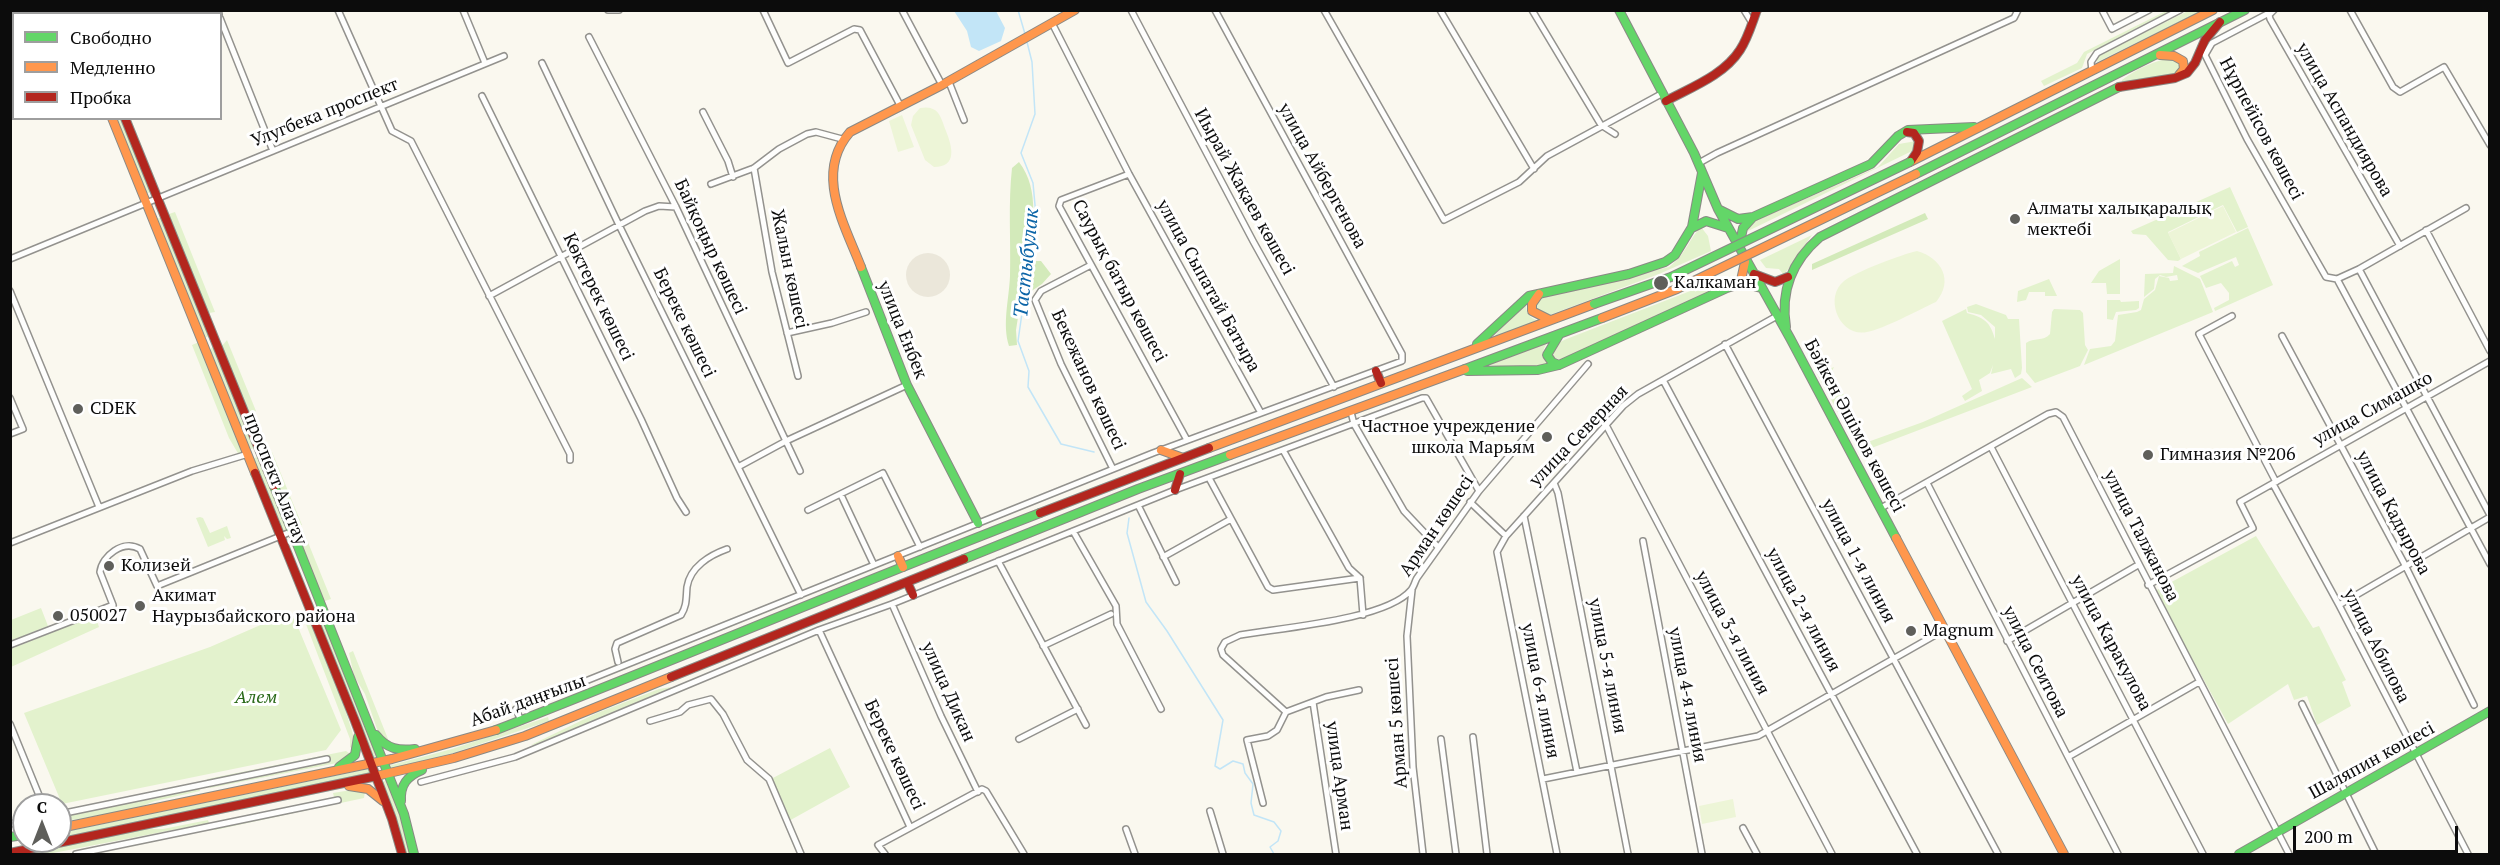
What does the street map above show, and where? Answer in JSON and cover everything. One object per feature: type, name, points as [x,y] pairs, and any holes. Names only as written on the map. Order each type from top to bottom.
[{"type":"main road","name":"Бәйкен Әшімов көшесі","points":[[1619,10],[1701,166],[1728,228],[1881,508],[2064,855]]},
{"type":"main road","points":[[1664,97],[1719,71],[1736,56],[1746,40],[1757,10]]},
{"type":"main road","name":"Абай даңғылы","points":[[72,826],[383,761],[450,744],[555,709],[903,567],[1183,458],[1471,349],[1671,277],[1910,162],[2213,10]]},
{"type":"main road","points":[[404,814],[401,790],[411,774],[525,736],[1180,474],[1559,335],[1677,289],[1916,174],[2246,10]]},
{"type":"main road","points":[[842,139],[850,132],[945,84],[1070,12]]},
{"type":"main road","points":[[1787,333],[1783,308],[1788,277],[1805,252],[1820,237],[2120,87],[2175,78],[2187,73],[2192,69],[2205,40],[2220,22]]},
{"type":"main road","points":[[2147,59],[2169,54],[2180,58],[2184,69],[2175,78]]},
{"type":"main road","name":"проспект Алатау","points":[[113,120],[355,721],[392,819],[402,855]]},
{"type":"main road","name":"проспект Алатау","points":[[126,120],[367,718],[404,814],[414,855]]},
{"type":"main road","points":[[1718,209],[1738,219],[1753,217],[1872,164],[1902,132],[1915,129],[1960,129],[1981,126]]},
{"type":"main road","points":[[1902,132],[1914,133],[1919,141],[1917,152],[1910,162]]},
{"type":"main road","name":"улица Енбек","points":[[842,139],[834,157],[833,168],[837,211],[907,385],[978,523]]},
{"type":"main road","points":[[1692,231],[1698,209],[1701,166]]},
{"type":"main road","points":[[1739,248],[1743,228],[1753,217]]},
{"type":"main road","points":[[1471,349],[1489,335],[1522,300],[1666,262],[1682,247],[1697,224],[1705,220],[1714,221],[1728,228]]},
{"type":"main road","points":[[1455,372],[1483,369],[1538,370],[1559,365],[1727,288],[1741,280],[1746,260]]},
{"type":"main road","points":[[1754,274],[1775,282],[1788,277]]},
{"type":"main road","points":[[1727,288],[1743,283],[1761,288]]},
{"type":"main road","points":[[1539,294],[1531,305],[1533,313],[1551,320]]},
{"type":"main road","points":[[1559,335],[1551,345],[1548,355],[1552,362],[1559,365]]},
{"type":"main road","points":[[204,346],[216,341]]},
{"type":"main road","points":[[1376,371],[1381,383]]},
{"type":"main road","points":[[1363,390],[1370,405]]},
{"type":"main road","points":[[248,454],[260,449]]},
{"type":"main road","points":[[1161,450],[1183,458]]},
{"type":"main road","points":[[1175,490],[1180,474]]},
{"type":"main road","points":[[898,556],[903,567]]},
{"type":"main road","points":[[907,582],[914,595]]},
{"type":"main road","points":[[555,709],[560,722]]},
{"type":"main road","name":"Шаляпин көшесі","points":[[2239,855],[2490,711]]},
{"type":"main road","points":[[367,718],[377,738],[388,747],[397,750],[450,744]]},
{"type":"main road","points":[[326,772],[344,765],[355,754],[359,740],[355,721]]},
{"type":"main road","points":[[10,853],[376,777],[454,758]]},
{"type":"main road","points":[[329,787],[355,786],[372,790],[383,801],[392,819]]},
{"type":"street","points":[[338,10],[392,131],[411,141],[570,454],[570,460]]},
{"type":"street","points":[[463,10],[485,63]]},
{"type":"street","points":[[608,10],[619,10]]},
{"type":"street","points":[[763,10],[788,63],[854,29],[860,30],[902,107]]},
{"type":"street","points":[[902,10],[963,120]]},
{"type":"street","name":"Иырай Жақаев көшесі","points":[[1131,10],[1252,241],[1334,387]]},
{"type":"street","name":"улица Айбергенова","points":[[1215,10],[1403,355],[1402,361],[1376,371]]},
{"type":"street","points":[[1324,10],[1444,220],[1519,182],[1547,156],[1601,125],[1664,97]]},
{"type":"street","points":[[1440,10],[1534,169]]},
{"type":"street","points":[[1532,10],[1601,125],[1615,134]]},
{"type":"street","points":[[1744,10],[1752,23]]},
{"type":"street","points":[[1701,166],[1717,153],[2014,18],[2018,10]]},
{"type":"street","points":[[2102,10],[2112,29],[2149,10]]},
{"type":"street","points":[[2092,70],[2091,62],[2097,53],[2180,10]]},
{"type":"street","points":[[2350,10],[2393,87],[2400,92],[2444,67],[2490,145]]},
{"type":"street","name":"улица Аспандиярова","points":[[2272,11],[2270,19],[2301,78],[2400,246]]},
{"type":"street","name":"Нұрпейісов көшесі","points":[[2272,11],[2212,43],[2206,50],[2206,59],[2247,139],[2326,277],[2337,279],[2490,564]]},
{"type":"street","points":[[222,23],[273,151]]},
{"type":"street","name":"улица Сыпатай Батыра","points":[[1052,23],[1129,174],[1261,413]]},
{"type":"street","name":"Байқоңыр көшесі","points":[[589,37],[676,207],[800,471]]},
{"type":"street","name":"Улугбека проспект","points":[[146,203],[504,56]]},
{"type":"street","name":"Береке көшесі","points":[[542,63],[801,595]]},
{"type":"street","name":"Көктерек көшесі","points":[[482,96],[562,256],[677,498],[687,512]]},
{"type":"street","points":[[703,112],[729,160],[734,177]]},
{"type":"street","points":[[711,184],[754,168],[779,149],[807,134],[816,132],[842,139]]},
{"type":"street","name":"Жалын көшесі","points":[[754,168],[772,272],[798,376]]},
{"type":"street","name":"Саурық батыр көшесі","points":[[1129,174],[1059,203],[1187,440]]},
{"type":"street","points":[[10,260],[146,203]]},
{"type":"street","points":[[489,296],[619,225],[659,206],[676,207]]},
{"type":"street","points":[[2337,279],[2359,269],[2466,208]]},
{"type":"street","points":[[2426,230],[2490,351]]},
{"type":"street","name":"Бекежанов көшесі","points":[[1091,265],[1041,291],[1035,300],[1061,364],[1113,469]]},
{"type":"street","points":[[2339,605],[2490,516],[2359,269]]},
{"type":"street","points":[[10,291],[99,507]]},
{"type":"street","points":[[787,333],[832,323],[866,312]]},
{"type":"street","name":"улица Северная","points":[[1506,536],[1631,400],[1777,316]]},
{"type":"street","name":"улица Абилова","points":[[2232,316],[2199,334],[2468,855]]},
{"type":"street","name":"улица Кадырова","points":[[2282,336],[2405,565],[2474,705]]},
{"type":"street","name":"улица 1-я линия","points":[[1725,344],[1998,855]]},
{"type":"street","name":"улица Симашко","points":[[2148,585],[2253,528],[2240,502],[2490,361]]},
{"type":"street","name":"Арман көшесі","points":[[1287,712],[1223,655],[1221,649],[1225,642],[1240,635],[1363,615],[1401,598],[1412,590],[1417,578],[1479,490],[1588,364]]},
{"type":"street","points":[[520,721],[516,709],[1161,450],[1376,371]]},
{"type":"street","name":"улица 2-я линия","points":[[1664,380],[1917,855]]},
{"type":"street","points":[[738,467],[786,441],[907,385]]},
{"type":"street","points":[[10,398],[23,429],[10,434]]},
{"type":"street","points":[[421,782],[515,757],[819,630],[892,604],[1175,490],[1422,398],[1426,398],[1479,490]]},
{"type":"street","points":[[1387,399],[1390,408]]},
{"type":"street","points":[[1351,412],[1354,424],[1404,511],[1438,547]]},
{"type":"street","name":"улица Талжанова","points":[[1881,508],[2048,414],[2056,412],[2063,417],[2289,855]]},
{"type":"street","name":"улица 3-я линия","points":[[1606,425],[1832,855]]},
{"type":"street","name":"улица Каракулова","points":[[1991,447],[2203,855]]},
{"type":"street","points":[[1283,450],[1349,568],[1360,578],[1363,615]]},
{"type":"street","points":[[10,543],[192,471],[248,454]]},
{"type":"street","points":[[808,510],[883,473],[920,547]]},
{"type":"street","points":[[1209,478],[1268,587],[1273,590],[1360,578]]},
{"type":"street","name":"улица 5-я линия","points":[[1554,483],[1558,493],[1628,855]]},
{"type":"street","name":"улица Сеитова","points":[[1927,483],[2118,855]]},
{"type":"street","points":[[841,495],[874,565]]},
{"type":"street","points":[[1470,502],[1506,536]]},
{"type":"street","points":[[1138,505],[1176,582]]},
{"type":"street","points":[[1524,516],[1577,772]]},
{"type":"street","points":[[1164,557],[1231,519]]},
{"type":"street","points":[[10,645],[113,605],[100,572],[105,557],[114,551],[129,546],[140,549],[157,586],[293,531]]},
{"type":"street","points":[[1073,531],[1116,606],[1117,624],[1161,709]]},
{"type":"street","name":"улица 6-я линия","points":[[1506,536],[1497,552],[1557,855]]},
{"type":"street","name":"улица 4-я линия","points":[[1643,541],[1702,855]]},
{"type":"street","points":[[618,662],[615,649],[617,643],[681,615],[687,603],[687,585],[691,576],[701,562],[728,549]]},
{"type":"street","points":[[998,561],[1086,725]]},
{"type":"street","points":[[2007,641],[2138,565]]},
{"type":"street","name":"Арман 5 көшесі","points":[[1412,590],[1407,636],[1413,767],[1423,855]]},
{"type":"street","name":"улица Дикан","points":[[892,604],[941,716],[978,792],[982,789],[986,791],[1024,855]]},
{"type":"street","points":[[1043,646],[1111,614]]},
{"type":"street","name":"Береке көшесі","points":[[819,630],[910,827]]},
{"type":"street","points":[[1543,779],[1758,736],[1894,661],[1944,630]]},
{"type":"street","points":[[2068,758],[2199,682]]},
{"type":"street","points":[[1263,803],[1247,740],[1268,735],[1277,730],[1287,712],[1313,702],[1359,690]]},
{"type":"street","points":[[650,721],[680,712],[688,705],[711,699],[723,714],[747,760],[769,779],[801,855]]},
{"type":"street","name":"улица Арман","points":[[1313,702],[1336,855]]},
{"type":"street","points":[[2302,704],[2376,855]]},
{"type":"street","points":[[1019,739],[1078,709]]},
{"type":"street","points":[[10,724],[38,793]]},
{"type":"street","points":[[1473,737],[1488,855]]},
{"type":"street","points":[[1442,739],[1456,855]]},
{"type":"street","points":[[72,812],[327,759]]},
{"type":"street","points":[[203,785],[207,798]]},
{"type":"street","points":[[885,855],[879,845],[978,792]]},
{"type":"street","points":[[76,855],[338,800]]},
{"type":"street","points":[[1210,811],[1223,855]]},
{"type":"street","points":[[210,812],[214,826]]},
{"type":"street","points":[[1743,828],[1757,855]]},
{"type":"street","points":[[1126,829],[1136,855]]},
{"type":"green space","points":[[2166,11],[2175,11],[2087,54],[2082,68],[2044,86],[2041,81],[2077,63],[2084,52]]},
{"type":"green space","points":[[2188,11],[2201,11],[2097,62],[2097,56]]},
{"type":"green space","points":[[2173,58],[2182,66],[2178,72],[2167,76],[2122,82],[2127,76],[2146,66]]},
{"type":"green space","points":[[920,108],[935,110],[943,122],[950,143],[951,155],[950,160],[942,166],[934,167],[925,160],[911,125],[913,116]]},
{"type":"green space","points":[[902,115],[914,147],[898,152],[889,121]]},
{"type":"green space","points":[[115,120],[122,120],[152,191],[146,194]]},
{"type":"green space","points":[[1916,141],[1915,149],[1910,152],[1746,232],[1755,221],[1878,167],[1899,144]]},
{"type":"green space","points":[[1019,162],[1026,173],[1033,197],[1033,223],[1028,261],[1041,261],[1051,274],[1042,284],[1021,298],[1016,330],[1017,345],[1009,346],[1006,321],[1010,276],[1011,182],[1012,168]]},
{"type":"green space","points":[[2230,187],[2248,227],[2237,232],[2223,205],[2168,232],[2181,259],[2178,261],[2168,260],[2146,235],[2133,234],[2131,231]]},
{"type":"green space","points":[[2223,206],[2236,232],[2181,259],[2168,233]]},
{"type":"green space","points":[[175,212],[215,312],[209,313],[206,310],[169,214]]},
{"type":"green space","points":[[1925,213],[1928,219],[1812,270],[1812,264]]},
{"type":"green space","points":[[162,217],[210,336],[204,338],[156,219]]},
{"type":"green space","points":[[1701,227],[1708,236],[1711,251],[1659,274],[1552,314],[1544,315],[1535,311],[1534,306],[1541,298],[1669,267],[1680,257]]},
{"type":"green space","points":[[2248,228],[2273,285],[2215,311],[2214,308],[2229,300],[2229,293],[2221,283],[2206,288],[2200,276],[2232,261],[2235,267],[2239,265],[2236,257],[2198,273],[2182,266],[2200,256],[2199,252]]},
{"type":"green space","points":[[1812,235],[1784,275],[1779,269],[1766,268],[1760,260]]},
{"type":"green space","points":[[1917,251],[1933,259],[1943,271],[1944,286],[1936,302],[1867,332],[1857,332],[1842,323],[1835,306],[1835,297],[1844,281],[1879,264]]},
{"type":"green space","points":[[2120,259],[2120,294],[2107,294],[2106,283],[2091,283],[2099,271]]},
{"type":"green space","points":[[2174,266],[2200,279],[2213,312],[2084,365],[2090,349],[2111,346],[2115,341],[2118,315],[2141,310],[2144,299],[2155,290],[2159,276],[2169,278],[2170,281],[2178,280],[2177,275],[2166,277],[2160,275],[2155,279],[2154,289],[2144,297],[2145,274],[2173,273]]},
{"type":"green space","points":[[1729,276],[1731,281],[1722,286],[1651,318],[1581,354],[1561,360],[1551,354],[1555,344]]},
{"type":"green space","points":[[2049,279],[2057,296],[2045,296],[2045,292],[2029,292],[2026,300],[2017,302],[2018,291]]},
{"type":"green space","points":[[1527,300],[1528,314],[1540,321],[1493,338],[1515,310]]},
{"type":"green space","points":[[2107,300],[2139,301],[2139,308],[2116,312],[2113,320],[2107,319]]},
{"type":"green space","points":[[1976,304],[2006,315],[2008,319],[2019,319],[2022,368],[2021,374],[2015,378],[2011,369],[1991,374],[1993,365],[1990,373],[1979,380],[1982,391],[1965,401],[1962,396],[1972,389],[1942,321],[1966,309],[1967,313],[1986,322],[1995,339],[1995,327],[1981,315],[1968,312],[1967,307]]},
{"type":"green space","points":[[2054,309],[2080,310],[2083,313],[2085,345],[2088,350],[2080,366],[2035,383],[2026,372],[2026,343],[2050,334]]},
{"type":"green space","points":[[227,340],[256,411],[252,413],[247,411],[221,347]]},
{"type":"green space","points":[[199,342],[242,451],[239,455],[229,438],[192,345]]},
{"type":"green space","points":[[1547,343],[1543,356],[1551,366],[1528,368],[1488,365]]},
{"type":"green space","points":[[213,346],[254,447],[252,449],[249,448],[210,350]]},
{"type":"green space","points":[[1834,367],[1832,371],[1865,438],[1855,443],[1817,374]]},
{"type":"green space","points":[[2022,378],[2032,387],[1869,449],[1865,443],[1923,422]]},
{"type":"green space","points":[[272,452],[302,525],[293,525],[266,455]]},
{"type":"green space","points":[[258,456],[286,531],[281,529],[253,459]]},
{"type":"green space","points":[[196,518],[203,518],[210,533],[227,526],[231,538],[227,539],[224,536],[225,540],[208,547]]},
{"type":"green space","points":[[303,530],[331,599],[325,601],[322,598],[298,535]]},
{"type":"green space","points":[[2256,536],[2313,628],[2319,626],[2346,680],[2342,682],[2351,706],[2317,725],[2307,696],[2294,700],[2288,684],[2228,724],[2155,591]]},
{"type":"green space","points":[[41,608],[48,626],[11,641],[11,620]]},
{"type":"green space","name":"Алем","points":[[288,613],[295,620],[341,730],[326,750],[72,802],[72,793],[57,793],[24,713],[210,647]]},
{"type":"green space","points":[[321,613],[378,756],[372,758],[316,615]]},
{"type":"green space","points":[[95,615],[99,627],[11,667],[11,649]]},
{"type":"green space","points":[[310,617],[337,683],[355,741],[354,750],[350,747],[350,739],[304,619]]},
{"type":"green space","points":[[353,651],[388,739],[386,742],[378,732],[365,694],[354,676],[349,653]]},
{"type":"green space","points":[[671,687],[671,690],[539,744],[531,745],[597,713],[659,689]]},
{"type":"green space","points":[[548,717],[549,721],[453,753],[390,769],[388,766],[452,749]]},
{"type":"green space","points":[[830,748],[850,787],[787,822],[771,779]]},
{"type":"green space","points":[[346,751],[352,755],[342,762],[210,788],[209,786],[330,761],[329,757],[208,782],[207,779]]},
{"type":"green space","points":[[368,769],[371,771],[369,774],[72,836],[72,831]]},
{"type":"green space","points":[[386,780],[401,815],[411,854],[405,854],[382,783]]},
{"type":"green space","points":[[199,788],[200,791],[155,801],[135,809],[72,820],[72,813]]},
{"type":"green space","points":[[357,789],[365,791],[364,798],[215,830],[214,828],[339,801],[333,793]]},
{"type":"green space","points":[[1733,799],[1736,817],[1702,824],[1699,806]]},
{"type":"green space","points":[[208,820],[209,823],[72,849],[72,843],[139,829],[163,829]]},
{"type":"green space","points":[[25,853],[53,853],[48,854],[20,854]]},
{"type":"shaded area","points":[[928,253],[943,260],[950,275],[943,290],[928,297],[913,290],[906,275],[913,260]]},
{"type":"water","points":[[954,11],[996,11],[1005,28],[1001,41],[979,51],[971,47],[967,31]]},
{"type":"waterway","name":"Тастыбулак","points":[[1018,10],[1025,34]]},
{"type":"waterway","name":"Тастыбулак","points":[[1027,42],[1032,62],[1035,114],[1021,153],[1033,183],[1036,216],[1018,341],[1029,371],[1028,387],[1061,444],[1094,452]]},
{"type":"waterway","name":"Тастыбулак","points":[[1129,518],[1127,533],[1146,602],[1223,720],[1215,766],[1220,769],[1233,761],[1243,764],[1245,773],[1253,784],[1251,803],[1254,815],[1274,822],[1281,831],[1278,841],[1270,847],[1274,854]]},
{"type":"traffic: fast","points":[[1619,10],[1694,153],[1718,209],[1790,338],[1896,538]]},
{"type":"traffic: fast","points":[[1916,174],[2245,10]]},
{"type":"traffic: fast","points":[[1786,327],[1785,301],[1790,277],[1802,256],[1820,237],[2119,87]]},
{"type":"traffic: fast","points":[[1720,210],[1738,219],[1753,217],[1871,164],[1898,136],[1908,130],[1974,127]]},
{"type":"traffic: fast","points":[[1594,304],[1671,277],[1910,162]]},
{"type":"traffic: fast","points":[[1477,344],[1529,296],[1629,274],[1665,262],[1675,255],[1692,227],[1702,173]]},
{"type":"traffic: fast","points":[[1739,247],[1743,228],[1752,218]]},
{"type":"traffic: fast","points":[[1694,227],[1706,221],[1728,228]]},
{"type":"traffic: fast","points":[[861,267],[907,385],[978,523]]},
{"type":"traffic: fast","points":[[1467,371],[1538,370],[1559,365],[1727,288],[1743,283],[1761,288]]},
{"type":"traffic: fast","points":[[1465,369],[1602,318]]},
{"type":"traffic: fast","points":[[1559,335],[1547,355],[1552,362],[1559,365]]},
{"type":"traffic: fast","points":[[964,559],[1138,489],[1230,455]]},
{"type":"traffic: fast","points":[[274,486],[404,814],[414,854]]},
{"type":"traffic: fast","points":[[496,730],[1040,513]]},
{"type":"traffic: fast","points":[[2239,854],[2490,711]]},
{"type":"traffic: fast","points":[[376,735],[384,743],[394,748],[415,749]]},
{"type":"traffic: fast","points":[[339,767],[355,755],[358,737]]},
{"type":"traffic: fast","points":[[401,801],[402,790],[406,782],[412,775],[422,770]]},
{"type":"traffic: slow","points":[[861,267],[841,216],[833,181],[834,164],[839,148],[850,132],[942,85],[1075,10]]},
{"type":"traffic: slow","points":[[1910,162],[2213,10]]},
{"type":"traffic: slow","points":[[2160,55],[2174,56],[2183,61],[2184,69],[2179,75]]},
{"type":"traffic: slow","points":[[113,120],[255,473]]},
{"type":"traffic: slow","points":[[1602,318],[1677,289],[1916,174]]},
{"type":"traffic: slow","points":[[1734,284],[1741,280],[1745,262]]},
{"type":"traffic: slow","points":[[1539,294],[1532,304],[1532,311],[1550,320]]},
{"type":"traffic: slow","points":[[1209,448],[1594,304]]},
{"type":"traffic: slow","points":[[1230,455],[1465,369]]},
{"type":"traffic: slow","points":[[1161,450],[1183,458]]},
{"type":"traffic: slow","points":[[1896,538],[2064,854]]},
{"type":"traffic: slow","points":[[898,556],[903,567]]},
{"type":"traffic: slow","points":[[372,777],[454,758],[525,736],[671,677]]},
{"type":"traffic: slow","points":[[72,826],[392,759],[496,730]]},
{"type":"traffic: slow","points":[[349,786],[368,789],[383,801]]},
{"type":"traffic: jam","points":[[1666,101],[1707,80],[1725,67],[1740,50],[1757,10]]},
{"type":"traffic: jam","points":[[2119,87],[2175,78],[2187,73],[2195,63],[2205,40],[2220,22]]},
{"type":"traffic: jam","points":[[126,120],[274,486]]},
{"type":"traffic: jam","points":[[1907,132],[1914,133],[1919,141],[1917,152],[1911,161]]},
{"type":"traffic: jam","points":[[1754,274],[1775,282],[1788,277]]},
{"type":"traffic: jam","points":[[1376,371],[1381,383]]},
{"type":"traffic: jam","points":[[1040,513],[1209,448]]},
{"type":"traffic: jam","points":[[255,473],[355,721],[392,819],[402,854]]},
{"type":"traffic: jam","points":[[1175,490],[1180,474]]},
{"type":"traffic: jam","points":[[671,677],[964,559]]},
{"type":"traffic: jam","points":[[907,582],[913,595]]},
{"type":"traffic: jam","points":[[10,853],[372,777]]},
{"type":"place","name":"Алматы халықаралық мектебі","points":[[2015,219]]},
{"type":"place","name":"Калкаман","points":[[1661,283]]},
{"type":"place","name":"CDEK","points":[[78,409]]},
{"type":"place","name":"Частное учреждение школа Марьям","points":[[1547,437]]},
{"type":"place","name":"Гимназия №206","points":[[2148,455]]},
{"type":"place","name":"Колизей","points":[[109,566]]},
{"type":"place","name":"Акимат Наурызбайского района","points":[[140,606]]},
{"type":"place","name":"050027","points":[[58,616]]},
{"type":"place","name":"Magnum","points":[[1911,631]]}]
